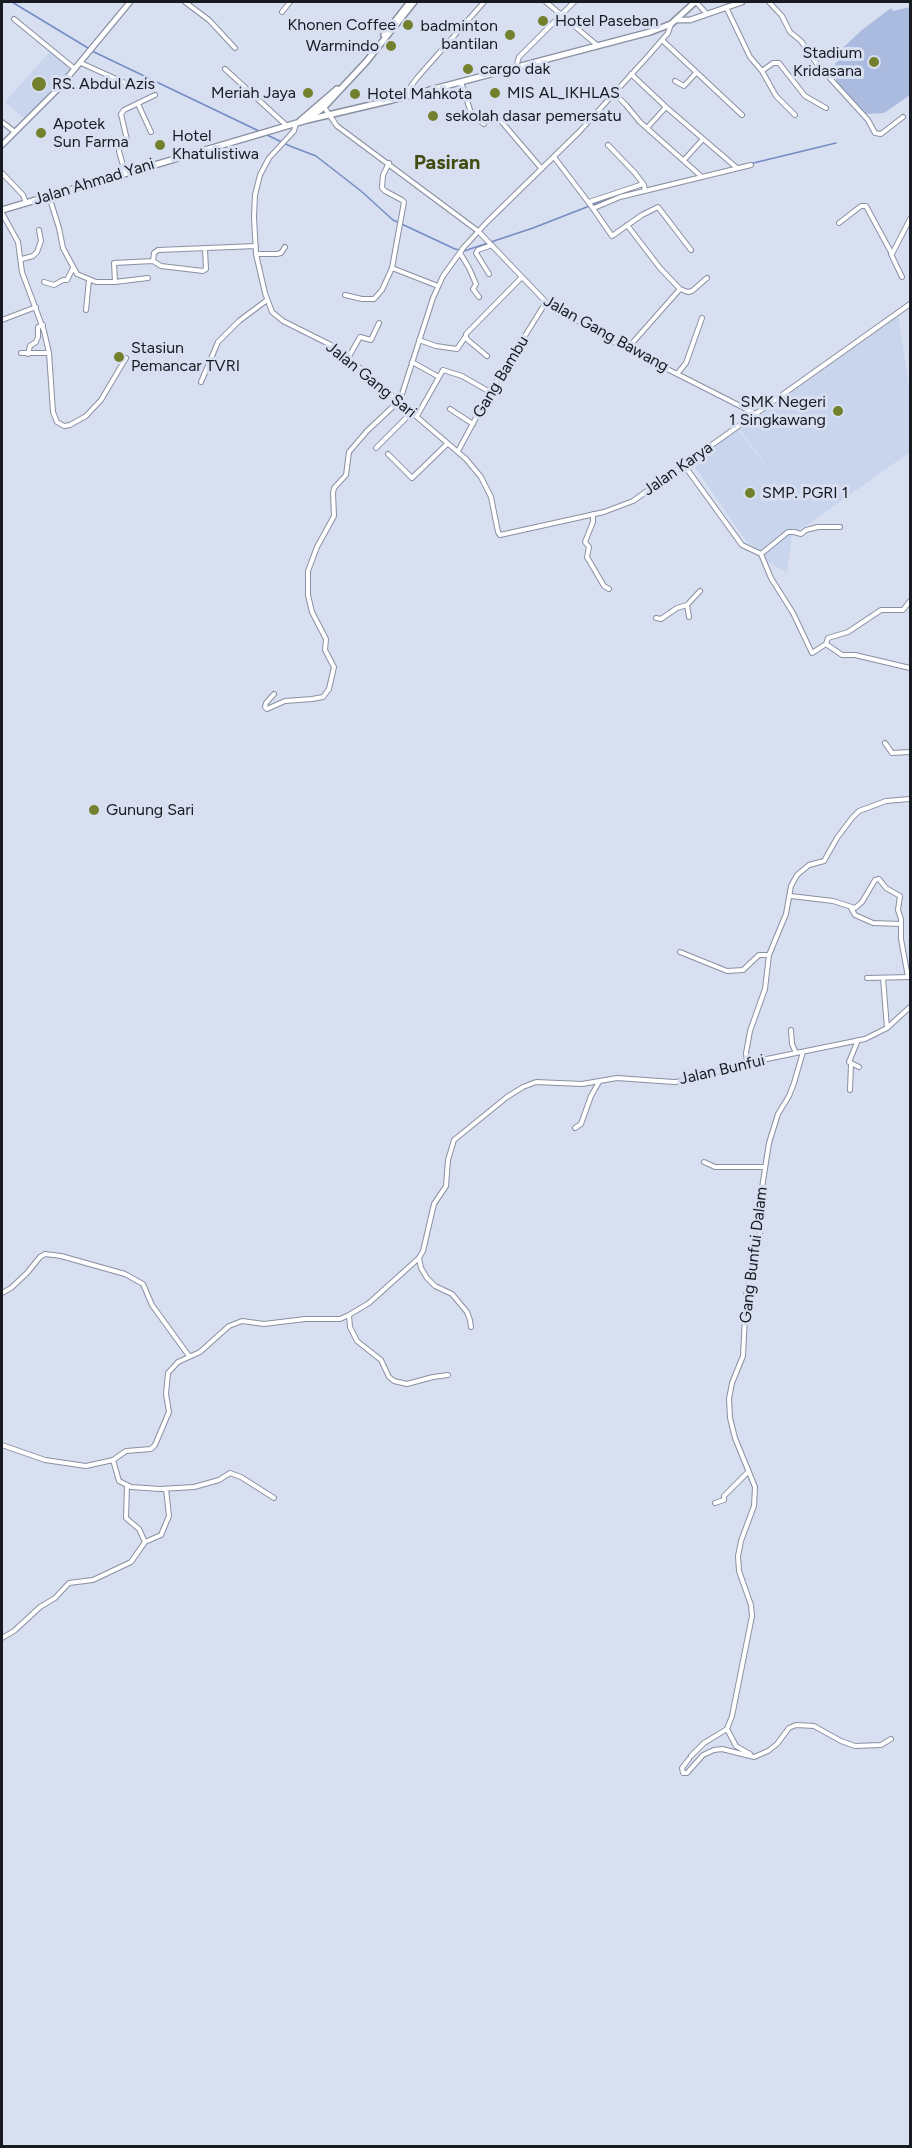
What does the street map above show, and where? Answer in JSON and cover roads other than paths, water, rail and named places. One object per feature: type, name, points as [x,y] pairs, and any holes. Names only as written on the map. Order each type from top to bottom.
[{"type":"main road","points":[[302,121],[324,107],[406,14],[410,2]]},
{"type":"main road","points":[[302,121],[598,46],[673,22],[696,2]]},
{"type":"main road","points":[[302,121],[343,85]]},
{"type":"main road","name":"Jalan Ahmad Yani","points":[[2,211],[302,121]]},
{"type":"street","points":[[2,145],[81,63],[130,2]]},
{"type":"street","points":[[185,2],[209,20],[235,48]]},
{"type":"street","points":[[282,12],[290,2]]},
{"type":"street","points":[[403,97],[484,2]]},
{"type":"street","points":[[546,2],[598,46]]},
{"type":"street","points":[[516,67],[519,57],[574,2]]},
{"type":"street","points":[[696,2],[707,14]]},
{"type":"street","points":[[274,694],[266,703],[267,709],[285,701],[323,697],[333,678],[334,667],[325,650],[326,639],[312,612],[306,578],[317,547],[334,516],[334,488],[346,475],[349,452],[399,401],[438,286],[447,270],[478,231],[614,93],[662,40],[673,22],[690,20],[742,2]]},
{"type":"street","points":[[769,2],[782,15],[790,32],[801,41],[817,64],[868,120],[875,133],[881,134],[903,117]]},
{"type":"street","points":[[726,8],[750,57],[762,71],[776,96],[795,115]]},
{"type":"street","points":[[14,19],[75,69]]},
{"type":"street","points":[[662,40],[742,116]]},
{"type":"street","points":[[81,63],[125,83]]},
{"type":"street","points":[[762,71],[773,63],[779,63],[805,96],[826,108]]},
{"type":"street","points":[[225,69],[287,126]]},
{"type":"street","points":[[675,81],[684,86],[696,73]]},
{"type":"street","points":[[631,74],[736,167]]},
{"type":"street","points":[[461,82],[472,116],[484,124]]},
{"type":"street","points":[[614,93],[647,128],[701,176]]},
{"type":"street","points":[[125,173],[119,149],[127,140],[121,114],[124,110],[155,95]]},
{"type":"street","points":[[138,104],[152,132]]},
{"type":"street","name":"Jalan Gang Bawang","points":[[324,107],[337,126],[478,231],[546,302],[627,349],[757,414]]},
{"type":"street","points":[[647,128],[666,107]]},
{"type":"street","name":"Jalan Gang Sari","points":[[302,121],[264,167],[257,187],[254,217],[256,254],[267,300],[274,315],[330,344],[458,452],[473,467],[488,492],[498,534],[506,535],[551,524]]},
{"type":"street","points":[[501,121],[541,168]]},
{"type":"street","points":[[2,122],[15,132]]},
{"type":"street","points":[[684,160],[702,139]]},
{"type":"street","points":[[608,145],[644,188]]},
{"type":"street","points":[[554,156],[612,236],[642,215],[659,207],[691,250]]},
{"type":"street","points":[[345,296],[374,299],[382,290],[392,268],[404,202],[382,188],[383,175],[388,164]]},
{"type":"street","points":[[591,205],[644,188],[751,165]]},
{"type":"street","points":[[2,173],[23,195],[26,203]]},
{"type":"street","points":[[49,196],[63,248],[77,274],[101,283],[148,278]]},
{"type":"street","points":[[839,223],[861,206],[866,206],[902,278]]},
{"type":"street","points":[[2,211],[18,242],[22,272],[43,325],[49,353],[53,412],[57,422],[64,426],[74,424],[97,405],[126,358]]},
{"type":"street","points":[[891,253],[894,253],[910,219]]},
{"type":"street","points":[[627,225],[660,268],[681,289],[692,291],[707,278]]},
{"type":"street","points":[[22,259],[33,256],[37,252],[41,241],[39,230]]},
{"type":"street","points":[[489,274],[476,253],[490,244]]},
{"type":"street","points":[[153,261],[154,253],[158,250],[256,246]]},
{"type":"street","points":[[256,254],[277,254],[285,247]]},
{"type":"street","points":[[114,282],[114,263],[153,261],[158,265],[171,268],[203,271],[206,267],[205,249]]},
{"type":"street","points":[[460,253],[476,284],[473,289],[479,297]]},
{"type":"street","points":[[44,282],[54,285],[67,280],[73,267]]},
{"type":"street","points":[[392,268],[438,286]]},
{"type":"street","points":[[419,340],[436,346],[458,349],[467,331],[521,278]]},
{"type":"street","points":[[86,310],[89,280]]},
{"type":"street","points":[[627,349],[681,289]]},
{"type":"street","points":[[201,382],[218,342],[239,321],[267,300]]},
{"type":"street","name":"Gang Bambu","points":[[458,452],[490,392],[546,302]]},
{"type":"street","name":"Jalan Karya","points":[[551,524],[628,504],[910,304]]},
{"type":"street","points":[[2,320],[36,307]]},
{"type":"street","points":[[677,374],[686,363],[702,318]]},
{"type":"street","points":[[348,358],[360,337],[371,340],[380,323]]},
{"type":"street","points":[[28,354],[30,346],[36,342],[38,337],[38,327],[43,325]]},
{"type":"street","points":[[466,336],[487,356]]},
{"type":"street","points":[[21,353],[49,353]]},
{"type":"street","points":[[412,362],[439,377]]},
{"type":"street","points":[[417,416],[442,370],[462,376],[490,392]]},
{"type":"street","points":[[450,410],[473,424]]},
{"type":"street","points":[[376,448],[412,412]]},
{"type":"street","points":[[388,454],[412,478],[447,444]]},
{"type":"street","points":[[684,465],[742,545],[761,555],[812,653],[826,644],[828,638],[848,632],[881,610],[903,610],[910,601]]},
{"type":"street","points":[[593,514],[585,542],[589,547],[587,557],[604,586],[609,589]]},
{"type":"street","points":[[761,555],[788,532],[794,531],[801,534],[818,527],[840,527]]},
{"type":"street","points":[[656,618],[661,619],[677,608],[687,605],[700,591]]},
{"type":"street","points":[[687,605],[689,617]]},
{"type":"street","points":[[826,644],[842,655],[855,655],[910,668]]},
{"type":"street","points":[[885,743],[892,753],[910,752]]},
{"type":"street","points":[[747,1063],[747,1046],[765,989],[769,955],[786,914],[791,897],[791,886],[797,875],[809,866],[824,861],[837,838],[856,814],[881,802],[910,799]]},
{"type":"street","points":[[791,897],[833,900],[851,908],[858,907],[875,880],[879,878],[887,889],[900,897],[898,910],[901,939],[909,977],[867,978]]},
{"type":"street","points":[[851,908],[855,915],[873,923],[901,924]]},
{"type":"street","points":[[680,952],[727,971],[743,970],[759,955],[769,955]]},
{"type":"street","points":[[883,978],[887,1028]]},
{"type":"street","name":"Jalan Bunfui","points":[[419,1258],[434,1204],[446,1186],[448,1160],[454,1140],[523,1087],[536,1082],[567,1085],[631,1078],[680,1082],[747,1063],[875,1035],[887,1028],[910,1007]]},
{"type":"street","points":[[791,1030],[792,1044],[796,1053]]},
{"type":"street","points":[[850,1090],[850,1059],[858,1040]]},
{"type":"street","name":"Gang Bunfui Dalam","points":[[727,1729],[732,1716],[752,1616],[751,1605],[739,1571],[738,1556],[754,1506],[755,1494],[755,1487],[735,1438],[730,1418],[729,1399],[732,1383],[743,1356],[746,1295],[760,1234],[765,1167],[776,1119],[789,1096],[803,1052]]},
{"type":"street","points":[[851,1064],[859,1067]]},
{"type":"street","points":[[575,1128],[581,1124],[591,1096],[600,1081]]},
{"type":"street","points":[[704,1162],[715,1167],[765,1167]]},
{"type":"street","points":[[2,1293],[16,1284],[45,1254],[61,1256],[125,1274],[143,1284],[152,1305],[189,1356]]},
{"type":"street","points":[[2,1445],[45,1460],[86,1466],[113,1460],[126,1451],[151,1449],[155,1445],[169,1412],[166,1394],[167,1377],[178,1362],[200,1352],[222,1331],[242,1321],[264,1324],[305,1319],[340,1319],[379,1296],[391,1282],[419,1258],[421,1268],[427,1278],[435,1286],[452,1294],[467,1312],[470,1316],[471,1327]]},
{"type":"street","points":[[349,1315],[350,1327],[357,1341],[381,1360],[389,1377],[394,1381],[407,1384],[448,1375]]},
{"type":"street","points":[[113,1460],[119,1481],[127,1486],[166,1489],[202,1486],[230,1473],[241,1477],[274,1498]]},
{"type":"street","points":[[715,1503],[724,1500],[724,1496],[749,1472]]},
{"type":"street","points":[[127,1486],[126,1518],[139,1529],[145,1542]]},
{"type":"street","points":[[2,1638],[55,1598],[69,1583],[93,1580],[130,1562],[145,1542],[161,1535],[167,1525],[169,1508],[166,1489]]},
{"type":"street","points":[[754,1757],[736,1746],[727,1729],[704,1743],[682,1768],[683,1773],[687,1773],[703,1755],[714,1749],[754,1757],[768,1751],[777,1744],[789,1728],[796,1725],[814,1726],[855,1746],[881,1745],[891,1739]]},
{"type":"waterway","points":[[12,2],[88,48]]},
{"type":"waterway","points":[[92,51],[261,132]]},
{"type":"waterway","points":[[265,134],[316,156],[361,191],[393,220],[464,251],[533,228],[615,196],[685,179]]},
{"type":"waterway","points":[[704,175],[836,143]]},
{"type":"place","name":"Hotel Paseban","points":[[543,21]]},
{"type":"place","name":"Khonen Coffee","points":[[408,25]]},
{"type":"place","name":"badminton bantilan","points":[[510,35]]},
{"type":"place","name":"Warmindo","points":[[391,46]]},
{"type":"place","name":"Stadium Kridasana","points":[[874,62]]},
{"type":"place","name":"cargo dak","points":[[468,69]]},
{"type":"place","name":"RS. Abdul Azis","points":[[39,84]]},
{"type":"place","name":"Meriah Jaya","points":[[308,93]]},
{"type":"place","name":"MIS AL_IKHLAS","points":[[495,93]]},
{"type":"place","name":"Hotel Mahkota","points":[[355,94]]},
{"type":"place","name":"sekolah dasar pemersatu","points":[[433,116]]},
{"type":"place","name":"Apotek Sun Farma","points":[[41,133]]},
{"type":"place","name":"Hotel Khatulistiwa","points":[[160,145]]},
{"type":"place","name":"Stasiun Pemancar TVRI","points":[[119,357]]},
{"type":"place","name":"SMK Negeri 1 Singkawang","points":[[838,411]]},
{"type":"place","name":"SMP. PGRI 1","points":[[750,493]]},
{"type":"place","name":"Gunung Sari","points":[[94,810]]},
{"type":"district","name":"Pasiran","points":[[447,163]]}]
